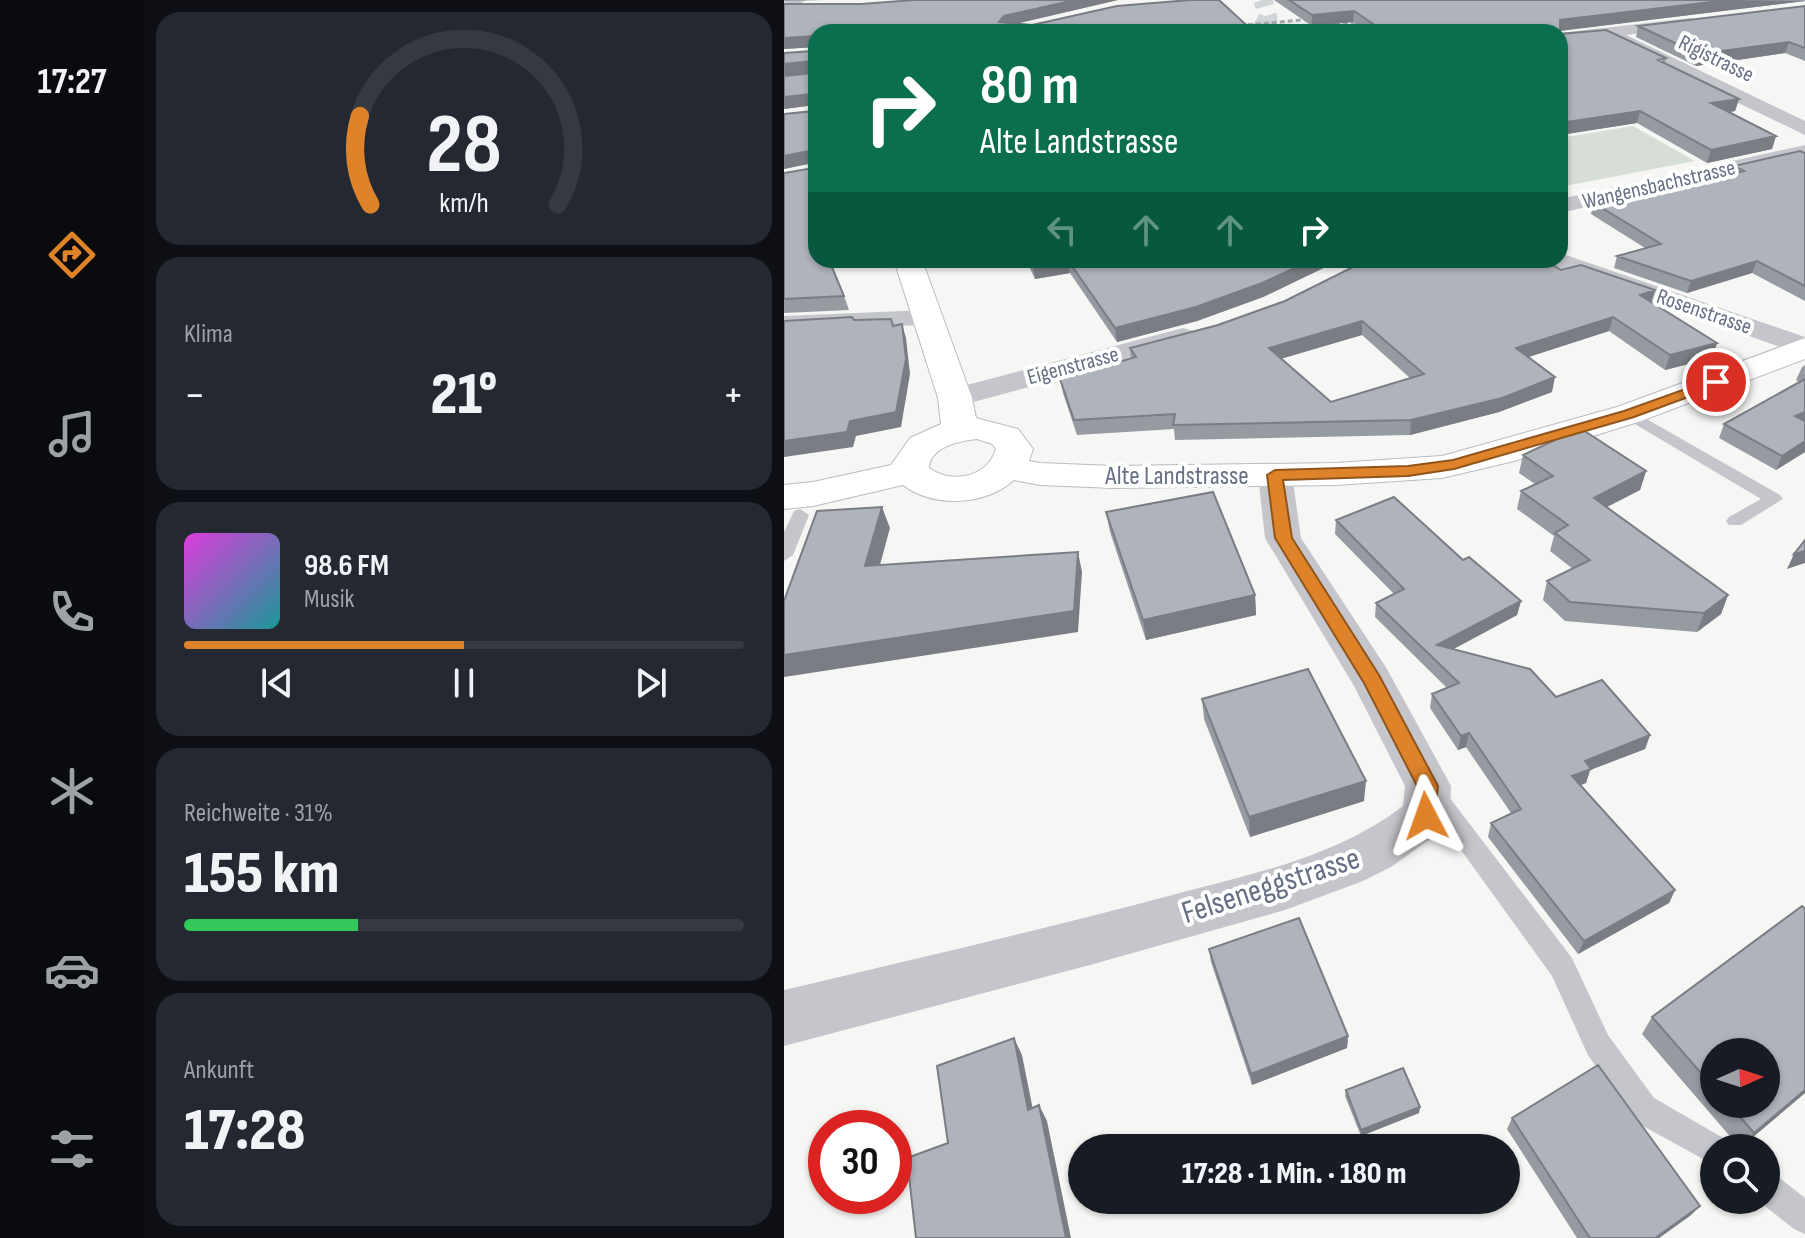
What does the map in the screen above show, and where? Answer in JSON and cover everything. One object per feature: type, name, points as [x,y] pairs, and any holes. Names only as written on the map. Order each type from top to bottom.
[{"type":"main road","points":[[910,268],[957,414],[979,428],[1008,437],[1016,446],[1016,457],[1009,468],[986,484],[954,490],[926,486],[910,472],[910,462],[927,441],[957,414]]},
{"type":"main road","name":"Alte Landstrasse","points":[[1009,468],[1040,474],[1114,477],[1275,475],[1442,467],[1501,453],[1629,414],[1805,348]]},
{"type":"main road","points":[[792,506],[813,494],[910,472]]},
{"type":"street","points":[[790,5],[818,6]]},
{"type":"street","points":[[1568,37],[1709,21]]},
{"type":"street","name":"Rigistrasse","points":[[1606,32],[1805,129]]},
{"type":"street","name":"Wangensbachstrasse","points":[[1568,204],[1805,151]]},
{"type":"street","name":"Rosenstrasse","points":[[1568,264],[1805,348]]},
{"type":"street","points":[[784,324],[926,318]]},
{"type":"street","name":"Eigenstrasse","points":[[957,414],[1208,330]]},
{"type":"street","points":[[1275,475],[1283,538],[1372,680],[1428,786]]},
{"type":"street","name":"Felseneggstrasse","points":[[784,1018],[1120,933],[1340,870],[1405,835],[1426,816],[1428,786]]},
{"type":"lane","points":[[1629,414],[1774,499],[1735,521]]},
{"type":"lane","points":[[784,555],[792,506]]},
{"type":"lane","points":[[1428,786],[1562,967],[1598,1045],[1643,1109],[1700,1142]]},
{"type":"lane","points":[[1780,1198],[1805,1218]]},
{"type":"shaded area","points":[[1633,126],[1695,161],[1568,185],[1568,137]]},
{"type":"building","points":[[1075,0],[1004,16],[999,22],[1021,24],[808,24],[808,36],[784,38],[784,4]]},
{"type":"building","points":[[1219,0],[1245,24],[1036,24],[1117,6]]},
{"type":"building","points":[[1289,0],[1729,0],[1560,20],[1560,24],[1373,24],[1354,11],[1312,15]]},
{"type":"building","points":[[1805,6],[1805,48],[1789,42],[1699,54],[1638,26]]},
{"type":"building","points":[[1606,30],[1666,58],[1658,60],[1739,99],[1711,103],[1776,136],[1711,150],[1640,111],[1568,122],[1568,33]]},
{"type":"building","points":[[808,51],[808,61],[784,64],[784,53]]},
{"type":"building","points":[[808,74],[808,94],[784,97],[784,76]]},
{"type":"building","points":[[808,112],[808,151],[784,156],[784,114]]},
{"type":"building","points":[[1800,151],[1805,153],[1805,286],[1757,261],[1691,281],[1617,256],[1661,244],[1594,203],[1744,171],[1734,166]]},
{"type":"building","points":[[808,169],[808,268],[832,268],[844,296],[784,299],[784,173]]},
{"type":"building","points":[[1581,265],[1655,290],[1640,295],[1717,343],[1670,355],[1613,317],[1516,348],[1555,377],[1502,398],[1411,420],[1173,425],[1175,414],[1074,420],[1060,379],[1136,357],[1130,348],[1218,325],[1285,301],[1351,268],[1561,270]],"holes":[[[1362,321],[1424,374],[1331,402],[1269,348]]]},
{"type":"building","points":[[1074,268],[1295,268],[1196,307],[1115,328]]},
{"type":"building","points":[[852,317],[854,320],[891,319],[893,326],[902,324],[906,359],[896,412],[850,421],[847,432],[784,441],[784,321]]},
{"type":"building","points":[[1805,379],[1805,412],[1795,416],[1805,421],[1805,441],[1782,456],[1724,424]]},
{"type":"building","points":[[1580,428],[1646,471],[1594,498],[1728,595],[1704,613],[1570,602],[1547,581],[1590,560],[1555,533],[1568,525],[1521,491],[1553,476],[1523,455]]},
{"type":"building","points":[[1213,492],[1255,595],[1143,620],[1106,512]]},
{"type":"building","points":[[1394,497],[1463,560],[1469,557],[1521,601],[1437,645],[1530,669],[1556,697],[1602,680],[1650,735],[1585,761],[1591,769],[1572,776],[1675,890],[1584,941],[1491,823],[1521,809],[1469,733],[1461,736],[1432,694],[1459,683],[1376,603],[1404,589],[1336,520]]},
{"type":"building","points":[[882,507],[865,566],[1078,552],[1074,611],[784,655],[784,601],[817,511]]},
{"type":"building","points":[[1805,540],[1805,551],[1794,554]]},
{"type":"building","points":[[1308,669],[1366,781],[1249,817],[1202,699]]},
{"type":"building","points":[[1802,906],[1805,909],[1805,1090],[1780,1111],[1780,1038],[1700,1038],[1700,1072],[1652,1017]]},
{"type":"building","points":[[1299,918],[1348,1036],[1251,1074],[1209,949]]},
{"type":"building","points":[[1014,1038],[1028,1110],[1039,1105],[1066,1238],[916,1238],[912,1156],[948,1143],[937,1066]]},
{"type":"building","points":[[1598,1065],[1700,1206],[1655,1238],[1590,1238],[1512,1118]]},
{"type":"building","points":[[1403,1068],[1420,1107],[1361,1130],[1346,1090]]},
{"type":"building","points":[[1741,1118],[1772,1118],[1754,1133]]},
{"type":"tunnel","points":[[1263,0],[1268,18],[1265,24]]},
{"type":"railway","points":[[1257,24],[1324,18]]},
{"type":"railway","points":[[1338,24],[1375,20]]},
{"type":"route","points":[[1426,816],[1428,786],[1372,680],[1283,538],[1275,475],[1408,471],[1454,465],[1629,414],[1716,382]]}]
